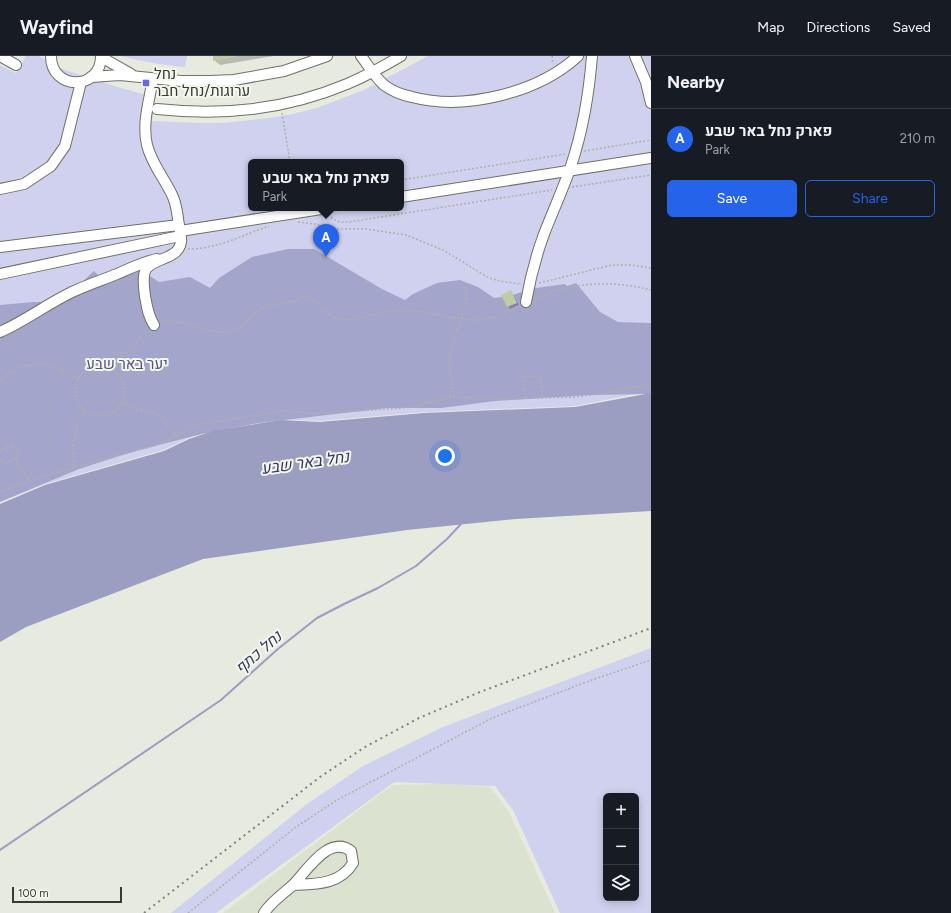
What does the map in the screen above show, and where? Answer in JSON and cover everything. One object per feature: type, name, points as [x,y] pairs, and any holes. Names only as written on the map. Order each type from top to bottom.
[{"type":"street","points":[[0,56],[16,65]]},
{"type":"street","points":[[50,57],[52,66],[59,76],[69,82],[81,82],[91,77],[135,76],[153,79],[210,81],[234,80],[284,71],[327,56]]},
{"type":"street","points":[[361,56],[384,85],[401,94],[423,100],[448,102],[475,100],[502,95],[530,86],[555,73],[578,56]]},
{"type":"street","points":[[157,109],[203,113],[247,110],[281,105],[329,91],[373,71],[401,56]]},
{"type":"street","points":[[526,302],[541,243],[570,170],[583,123],[592,56]]},
{"type":"street","points":[[635,56],[646,82],[651,103]]},
{"type":"street","points":[[91,77],[98,68],[101,57],[135,76]]},
{"type":"street","points":[[153,79],[146,121],[145,133],[147,145],[156,170],[173,197],[177,209],[181,241],[179,248],[174,254],[152,264],[146,270],[144,278],[144,292],[149,316],[154,325]]},
{"type":"street","points":[[0,189],[24,184],[51,166],[65,146],[81,82]]},
{"type":"street","points":[[404,197],[651,158]]},
{"type":"street","points":[[0,247],[180,231],[308,211]]},
{"type":"street","points":[[0,274],[180,231]]},
{"type":"street","points":[[0,332],[72,292],[116,275],[144,262],[167,257]]},
{"type":"street","points":[[264,913],[267,908],[293,885],[317,858],[328,849],[341,847],[346,848],[351,852],[353,863],[349,870],[342,875],[332,880],[319,883],[293,885]]},
{"type":"path","points":[[281,105],[290,159]]},
{"type":"path","points":[[404,180],[651,140]]},
{"type":"path","points":[[328,211],[332,218],[342,223],[651,174]]},
{"type":"path","points":[[297,222],[315,224],[333,229],[366,228],[406,235],[443,250],[489,278],[505,282],[530,283],[554,280],[587,270],[612,266],[631,265],[651,268]]},
{"type":"path","points":[[179,248],[215,246],[271,226]]},
{"type":"path","points":[[113,370],[130,347],[154,325],[164,321],[190,324],[210,331],[231,331],[242,325],[263,307],[294,301],[306,296],[312,299],[329,315],[338,319],[353,319],[383,312],[406,311],[424,312],[460,319],[482,320],[496,317],[546,293],[566,287],[585,284],[621,284],[651,290]]},
{"type":"path","points":[[454,398],[449,360],[451,347],[467,300],[466,286]]},
{"type":"path","points":[[0,381],[21,367],[38,363],[56,366],[78,379]]},
{"type":"path","points":[[95,366],[103,366],[113,370],[123,382],[125,390],[122,402],[115,410],[104,415],[92,414],[85,411],[80,406],[75,395],[75,387],[78,379],[84,371],[95,366]]},
{"type":"path","points":[[525,398],[524,377],[541,376],[542,398]]},
{"type":"path","points":[[0,492],[74,467],[154,446],[188,428],[211,421],[281,411],[314,414],[415,407],[442,399],[454,398],[476,399],[589,396],[651,384]]},
{"type":"path","points":[[122,402],[137,410],[161,416],[175,436]]},
{"type":"path","points":[[74,467],[73,443],[78,424],[85,411]]},
{"type":"path","points":[[0,451],[11,444],[19,454],[5,465],[0,459]]},
{"type":"path","points":[[14,458],[30,481]]},
{"type":"path","points":[[188,913],[296,827],[337,800],[400,768],[466,730],[492,718],[589,681],[651,660]]},
{"type":"shaded area","points":[[446,784],[489,786],[509,812],[555,913],[223,913],[392,785]]},
{"type":"green space","points":[[26,56],[39,56],[62,69],[121,88],[143,94],[154,95],[152,121],[222,123],[269,118],[317,108],[364,90],[428,56],[651,56],[651,391],[575,406],[424,412],[320,421],[281,419],[212,430],[189,438],[163,450],[45,484],[0,502],[0,65],[16,73]]},
{"type":"green space","points":[[121,56],[187,56],[185,67],[153,63]]},
{"type":"green space","name":"יער באר שבע","points":[[288,249],[314,249],[382,289],[405,300],[413,294],[437,283],[460,280],[478,287],[494,298],[509,296],[536,288],[565,284],[567,286],[576,283],[600,312],[618,322],[651,323],[651,394],[590,395],[495,401],[441,408],[387,408],[259,423],[202,434],[135,451],[79,469],[0,502],[0,305],[34,302],[66,302],[80,284],[94,271],[101,278],[141,270],[159,282],[190,277],[210,288],[219,278],[252,257]]},
{"type":"green space","points":[[651,648],[651,913],[560,913],[513,810],[495,786],[394,782],[216,913],[171,913],[307,804],[363,766],[443,727]]},
{"type":"water","name":"נחל באר שבע","points":[[651,393],[651,511],[516,519],[407,530],[203,559],[26,627],[0,642],[0,504],[45,485],[164,451],[189,439],[213,431],[281,420],[320,422],[424,413],[575,407]]},
{"type":"building","points":[[213,56],[236,56],[236,57],[213,61]]},
{"type":"building","points":[[511,290],[517,303],[507,307],[501,295]]},
{"type":"waterway","name":"נחל כתף","points":[[0,850],[221,700],[279,648],[317,618],[378,588],[416,566],[447,539],[461,524]]},
{"type":"railway","points":[[144,913],[320,777],[365,747],[419,718],[480,692],[651,628]]},
{"type":"place","name":"נחל ערוגות/נחל חבר","points":[[146,83]]},
{"type":"place","name":"פארק נחל באר שבע","points":[[326,257]]}]
